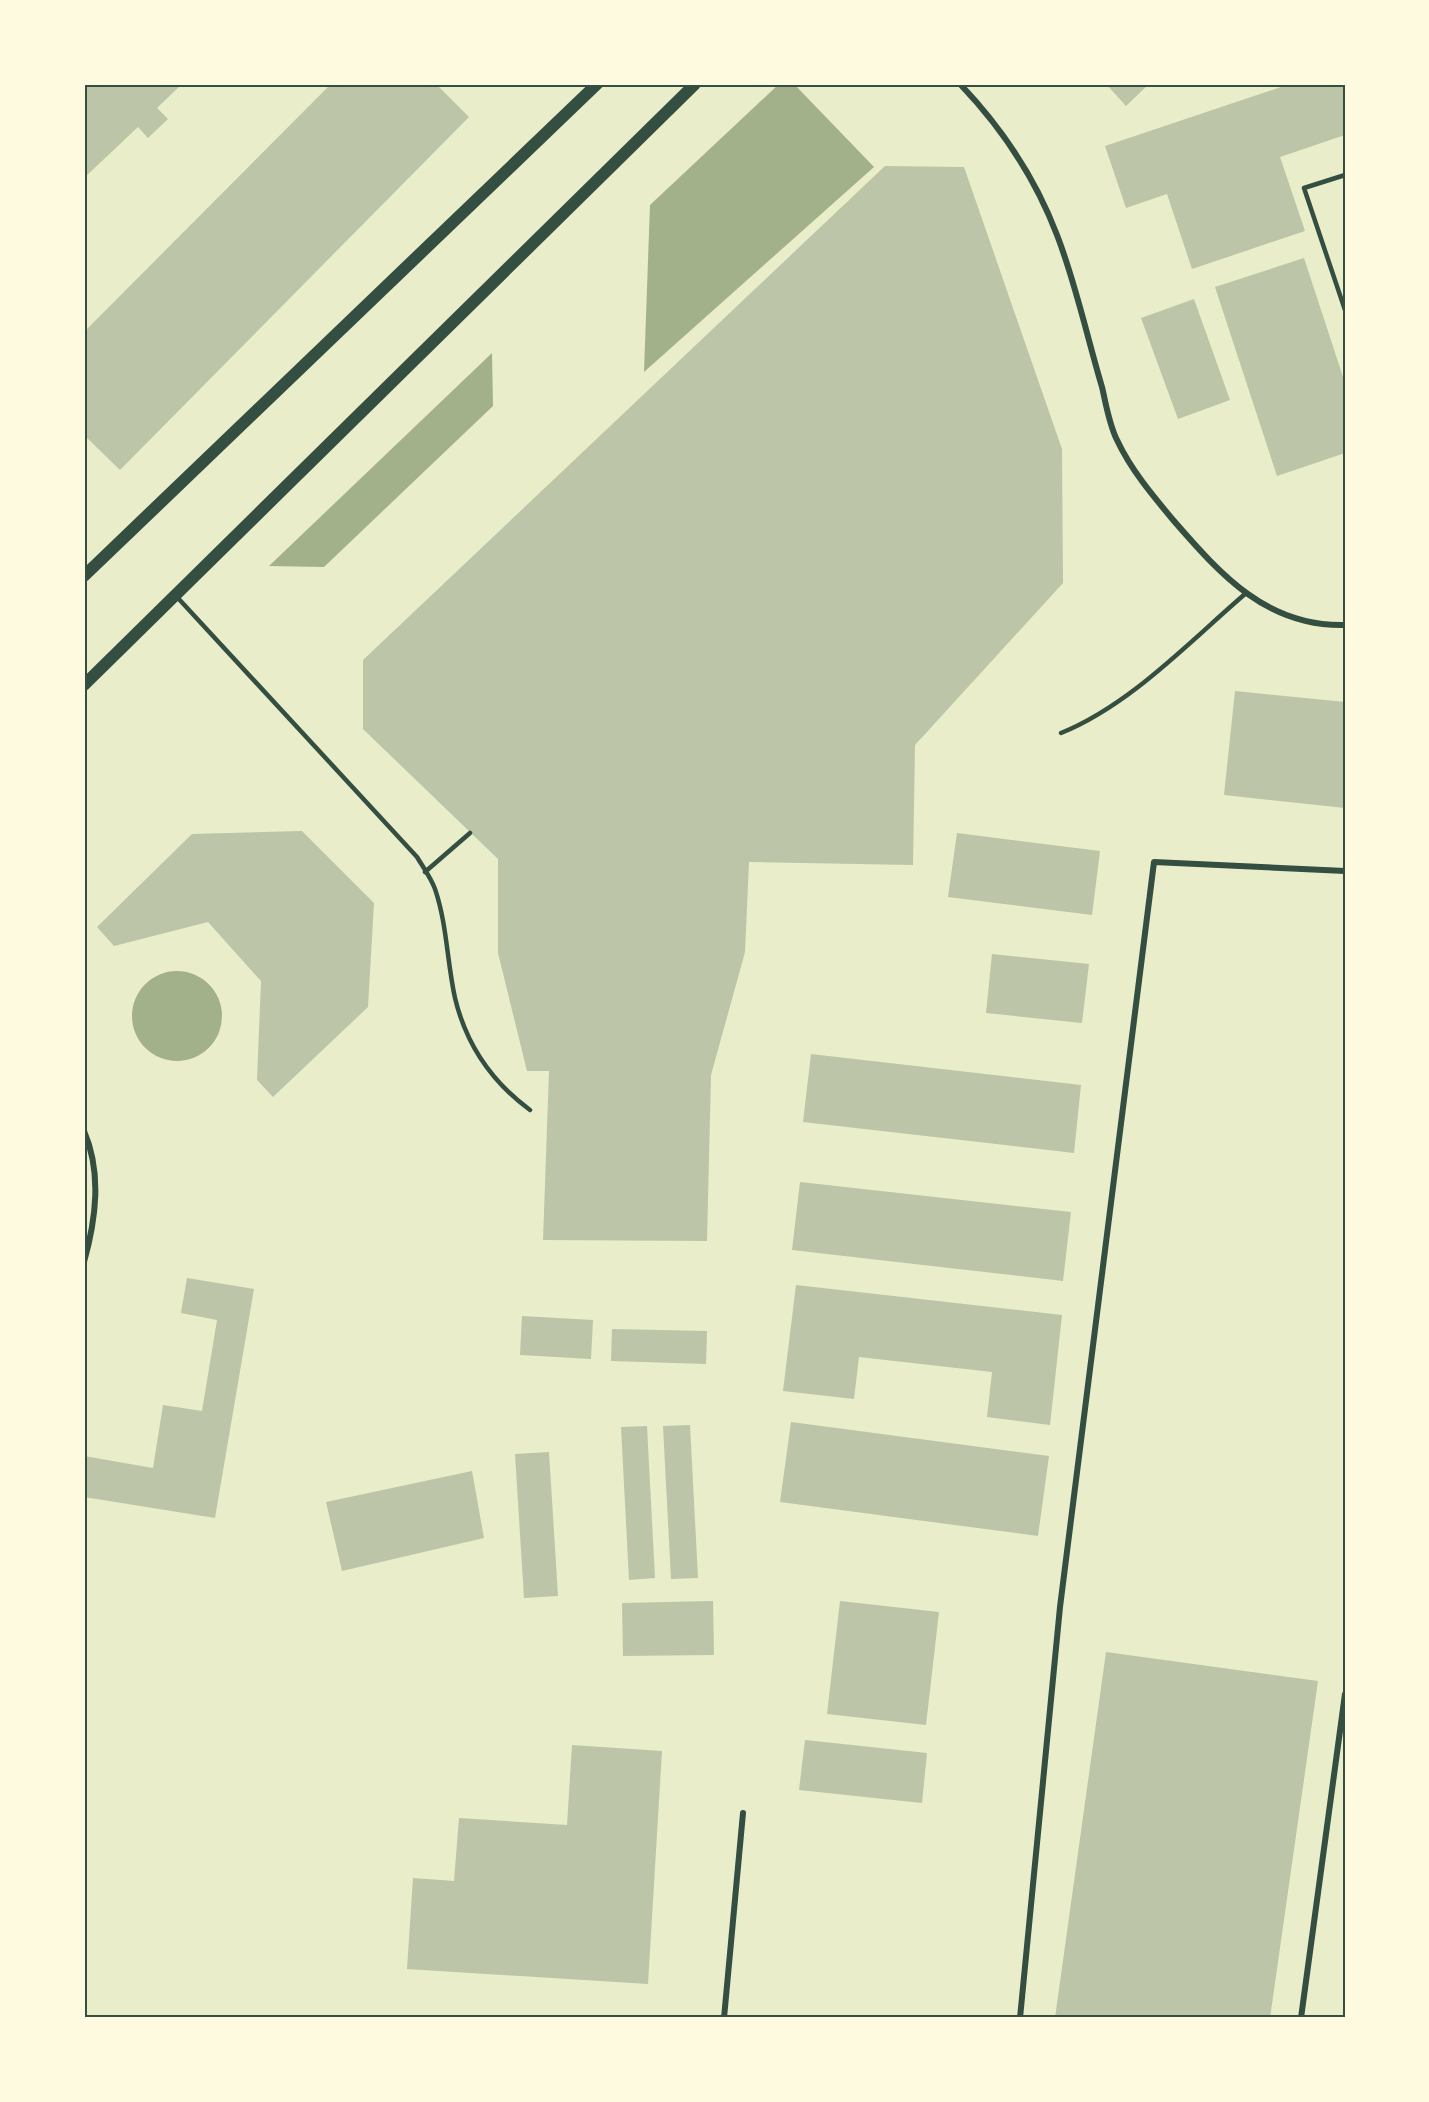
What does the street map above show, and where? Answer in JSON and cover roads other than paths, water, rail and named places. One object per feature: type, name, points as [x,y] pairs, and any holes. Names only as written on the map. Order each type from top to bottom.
[{"type":"main road","points":[[84,576],[597,84]]},
{"type":"main road","points":[[84,686],[695,84]]},
{"type":"street","points":[[960,84],[990,116],[1012,146],[1035,185],[1057,236],[1116,439],[1145,486],[1217,570],[1245,594],[1280,612],[1326,626],[1345,626]]},
{"type":"street","points":[[1020,2018],[1060,1606],[1155,862],[1345,871]]},
{"type":"street","points":[[84,1131],[97,1182],[91,1236],[84,1262]]},
{"type":"street","points":[[1301,2018],[1345,1694]]},
{"type":"street","points":[[724,2018],[743,1813]]},
{"type":"lane","points":[[1345,175],[1304,188],[1345,310]]},
{"type":"lane","points":[[1061,733],[1088,722],[1113,707],[1245,594]]},
{"type":"lane","points":[[176,595],[417,857],[435,888],[445,930],[455,998],[468,1038],[490,1073],[512,1096],[530,1110]]},
{"type":"lane","points":[[425,872],[470,833]]}]
